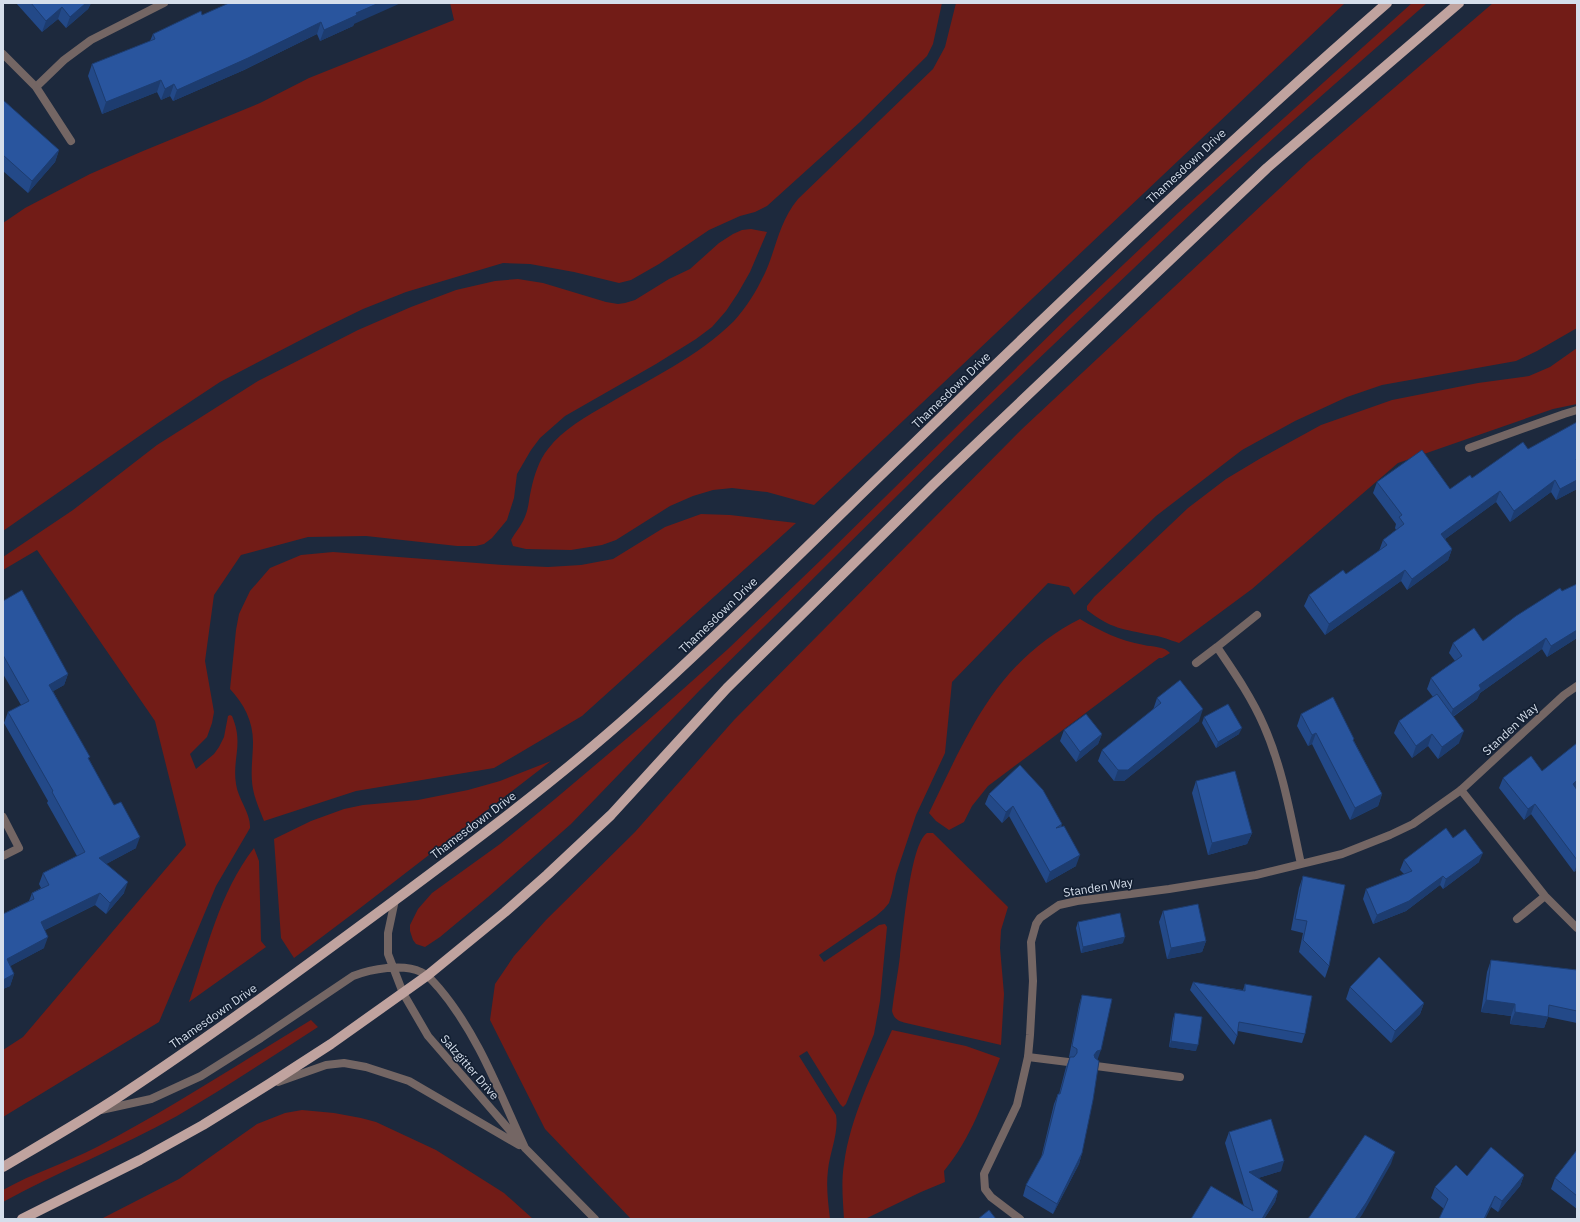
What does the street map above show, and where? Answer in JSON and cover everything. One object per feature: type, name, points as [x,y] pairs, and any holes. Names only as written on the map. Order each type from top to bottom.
[{"type":"main road","name":"Thamesdown Drive","points":[[3,1167],[96,1111],[282,984],[523,804],[573,764],[637,708],[708,642],[913,444],[1279,97],[1387,3]]},
{"type":"main road","points":[[22,1219],[140,1160],[203,1125],[332,1044],[428,975],[511,907],[611,815],[727,688],[928,490],[1266,168],[1459,3]]},
{"type":"street","points":[[36,87],[64,60],[91,40],[164,3]]},
{"type":"street","points":[[3,54],[36,87],[72,141]]},
{"type":"street","points":[[1469,448],[1577,410]]},
{"type":"street","points":[[1196,663],[1257,615]]},
{"type":"street","points":[[1217,647],[1236,675],[1264,726],[1277,759],[1302,864]]},
{"type":"street","name":"Standen Way","points":[[1020,1219],[991,1197],[985,1189],[984,1174],[1017,1105],[1028,1057],[1030,1035],[1033,981],[1031,942],[1036,924],[1048,912],[1058,905],[1077,901],[1169,889],[1249,876],[1342,854],[1390,835],[1413,824],[1461,790],[1564,696],[1577,686]]},
{"type":"street","points":[[1461,790],[1545,896],[1577,928]]},
{"type":"street","points":[[3,817],[19,848],[3,856]]},
{"type":"street","points":[[1517,919],[1545,896]]},
{"type":"street","name":"Salzgitter Drive","points":[[395,900],[388,933],[388,954],[392,968],[403,993],[428,1036],[526,1148],[595,1219]]},
{"type":"street","points":[[96,1111],[151,1099],[201,1076],[261,1038],[353,976],[368,970],[392,968],[412,969],[428,975],[449,1001],[482,1055],[526,1148]]},
{"type":"street","points":[[1028,1057],[1068,1062]]},
{"type":"street","points":[[269,1084],[326,1065],[344,1063],[366,1067],[409,1081],[526,1148]]},
{"type":"street","points":[[1096,1066],[1180,1077]]},
{"type":"shaded area","points":[[450,3],[942,3],[933,44],[927,56],[860,122],[767,206],[709,230],[659,264],[631,280],[619,283],[574,272],[530,264],[503,263],[406,292],[363,309],[220,382],[158,423],[3,531],[3,223],[25,208],[90,174],[260,103],[309,78],[454,20]]},
{"type":"shaded area","points":[[956,3],[1345,3],[814,505],[767,492],[732,488],[713,490],[693,496],[670,506],[616,540],[602,545],[571,550],[526,549],[513,546],[511,540],[525,518],[535,474],[539,463],[548,449],[568,429],[592,413],[657,376],[705,346],[739,316],[759,286],[769,263],[782,225],[798,199],[933,69],[945,47]]},
{"type":"shaded area","points":[[1412,3],[1427,3],[1286,127],[1194,211],[972,422],[700,690],[571,824],[440,937],[425,947],[416,944],[410,931],[410,925],[418,909],[432,893],[500,844],[555,799],[645,723],[728,649],[822,559],[1071,314],[1178,213]]},
{"type":"shaded area","points":[[1493,3],[1577,3],[1577,328],[1516,361],[1382,385],[1347,397],[1295,421],[1242,450],[1156,516],[1074,595],[1069,587],[1048,583],[952,682],[945,753],[916,815],[896,874],[889,903],[876,916],[819,955],[824,962],[879,925],[885,924],[887,927],[880,1001],[874,1034],[846,1104],[843,1107],[807,1051],[799,1056],[836,1115],[837,1122],[827,1176],[830,1219],[631,1219],[545,1129],[490,1020],[495,984],[514,956],[546,920],[635,832],[734,720],[1022,429],[1309,161]]},
{"type":"shaded area","points":[[751,229],[767,232],[750,272],[726,311],[712,327],[696,339],[656,364],[565,416],[540,438],[517,474],[514,498],[507,520],[492,538],[484,544],[476,546],[457,546],[366,536],[308,537],[241,555],[214,595],[205,661],[214,712],[207,737],[190,754],[196,769],[214,754],[219,747],[224,737],[228,716],[232,716],[237,735],[235,766],[236,784],[237,790],[249,817],[250,828],[216,886],[159,1022],[3,1117],[3,1050],[23,1037],[186,845],[155,721],[37,550],[3,570],[3,557],[73,510],[157,445],[258,381],[358,330],[411,307],[456,290],[495,281],[518,279],[543,283],[606,302],[618,304],[625,303],[635,300],[669,279],[690,269],[719,243],[733,234],[742,230]]},
{"type":"shaded area","points":[[1577,348],[1577,404],[1553,409],[1398,463],[1252,589],[1179,643],[1158,636],[1110,625],[1087,610],[1087,606],[1094,597],[1188,508],[1226,479],[1321,425],[1392,400],[1478,383],[1529,376],[1550,367]]},
{"type":"shaded area","points":[[701,514],[730,515],[796,523],[582,716],[494,768],[356,791],[264,821],[255,797],[252,783],[253,734],[247,713],[240,701],[230,689],[239,614],[250,591],[270,568],[301,555],[333,552],[503,565],[548,567],[581,565],[613,559],[665,527]]},
{"type":"shaded area","points":[[1080,619],[1103,632],[1118,638],[1147,646],[1161,648],[1170,653],[1162,658],[1159,658],[988,786],[972,806],[964,822],[949,830],[936,821],[929,813],[973,725],[1000,685],[1031,652],[1054,634]]},
{"type":"shaded area","points":[[551,761],[294,958],[281,938],[274,839],[311,821],[344,809],[363,805],[418,800],[468,790],[500,781]]},
{"type":"shaded area","points":[[927,833],[933,833],[1008,907],[1001,930],[1000,948],[1004,994],[1001,1045],[903,1022],[897,1019],[893,1014],[892,1011],[908,890],[916,854],[921,841]]},
{"type":"shaded area","points":[[254,848],[259,861],[261,941],[266,947],[189,1002],[208,942],[223,903],[242,865]]},
{"type":"shaded area","points":[[311,1020],[318,1027],[177,1116],[134,1139],[3,1202],[3,1190],[26,1178],[97,1147],[178,1101]]},
{"type":"shaded area","points":[[892,1030],[966,1046],[1000,1058],[983,1103],[970,1131],[954,1158],[944,1171],[945,1182],[865,1219],[844,1219],[842,1192],[843,1171],[851,1130],[863,1096]]},
{"type":"shaded area","points":[[302,1110],[334,1113],[376,1122],[436,1150],[504,1193],[533,1219],[101,1219],[179,1179],[257,1124],[285,1113]]},
{"type":"building","points":[[31,3],[86,3],[70,17],[62,7],[46,21]]},
{"type":"building","points":[[229,3],[379,3],[324,30],[321,22],[248,58],[177,90],[174,84],[165,89],[161,80],[106,102],[92,64],[155,39],[153,34],[201,11],[202,15]]},
{"type":"building","points":[[3,100],[59,150],[32,181],[3,155]]},
{"type":"building","points":[[1577,422],[1577,480],[1560,489],[1555,480],[1514,511],[1500,491],[1441,534],[1452,549],[1412,579],[1405,570],[1329,624],[1309,595],[1343,570],[1346,574],[1387,545],[1383,540],[1404,524],[1399,517],[1402,515],[1377,482],[1422,450],[1450,489],[1470,475],[1472,478],[1523,442],[1528,449]]},
{"type":"building","points":[[1577,584],[1577,630],[1551,646],[1546,638],[1479,685],[1481,689],[1453,709],[1431,678],[1462,656],[1453,643],[1474,628],[1483,641],[1516,616],[1560,588],[1562,591]]},
{"type":"building","points":[[22,590],[68,674],[49,685],[90,757],[88,758],[114,805],[121,802],[140,837],[99,858],[128,882],[110,903],[100,893],[41,922],[48,937],[7,959],[14,974],[3,980],[3,914],[34,899],[32,893],[49,885],[43,873],[85,852],[52,792],[53,791],[8,712],[29,701],[3,655],[3,601]]},
{"type":"building","points":[[1180,680],[1203,709],[1128,770],[1118,770],[1102,750],[1161,703],[1157,698]]},
{"type":"building","points":[[1437,694],[1464,731],[1442,747],[1432,734],[1416,746],[1399,721]]},
{"type":"building","points":[[1333,697],[1354,739],[1353,740],[1382,794],[1355,808],[1316,733],[1312,735],[1301,714]]},
{"type":"building","points":[[1228,704],[1242,728],[1218,742],[1204,717]]},
{"type":"building","points":[[1086,714],[1102,734],[1080,752],[1064,730]]},
{"type":"building","points":[[1577,743],[1577,780],[1573,784],[1577,790],[1577,860],[1535,804],[1528,809],[1503,778],[1531,756],[1542,771]]},
{"type":"building","points":[[1020,765],[1043,790],[1062,824],[1056,828],[1064,826],[1080,855],[1050,872],[1013,806],[1006,812],[989,794]]},
{"type":"building","points":[[1235,771],[1252,833],[1212,843],[1196,781]]},
{"type":"building","points":[[1446,828],[1453,838],[1465,829],[1483,853],[1446,879],[1443,876],[1409,901],[1377,915],[1366,889],[1412,871],[1404,860]]},
{"type":"building","points":[[1303,876],[1345,885],[1329,966],[1303,940],[1307,921],[1295,919]]},
{"type":"building","points":[[1198,904],[1206,941],[1171,948],[1163,911]]},
{"type":"building","points":[[1120,913],[1125,937],[1083,947],[1078,922]]},
{"type":"building","points":[[1379,957],[1424,1003],[1395,1031],[1350,987]]},
{"type":"building","points":[[1491,960],[1577,970],[1577,1011],[1549,1005],[1548,1017],[1515,1012],[1515,1004],[1486,1000]]},
{"type":"building","points":[[1193,982],[1245,991],[1245,984],[1312,996],[1305,1034],[1239,1022],[1237,1036]]},
{"type":"building","points":[[1082,995],[1112,999],[1101,1050],[1097,1051],[1094,1055],[1099,1061],[1082,1153],[1057,1204],[1026,1185],[1043,1154],[1058,1094],[1060,1094],[1070,1057],[1074,1057],[1077,1053],[1077,1049],[1072,1046]]},
{"type":"building","points":[[1175,1013],[1202,1017],[1198,1045],[1171,1041]]},
{"type":"building","points":[[1271,1119],[1284,1161],[1249,1172],[1278,1191],[1262,1219],[1191,1219],[1211,1186],[1253,1211],[1229,1132]]},
{"type":"building","points":[[1365,1135],[1395,1152],[1366,1203],[1355,1219],[1308,1219]]},
{"type":"building","points":[[1491,1147],[1524,1175],[1502,1201],[1495,1196],[1484,1219],[1439,1219],[1448,1199],[1435,1187],[1456,1165],[1467,1176]]},
{"type":"building","points":[[1577,1150],[1577,1196],[1555,1178]]},
{"type":"building","points":[[989,1210],[996,1219],[978,1219]]}]
